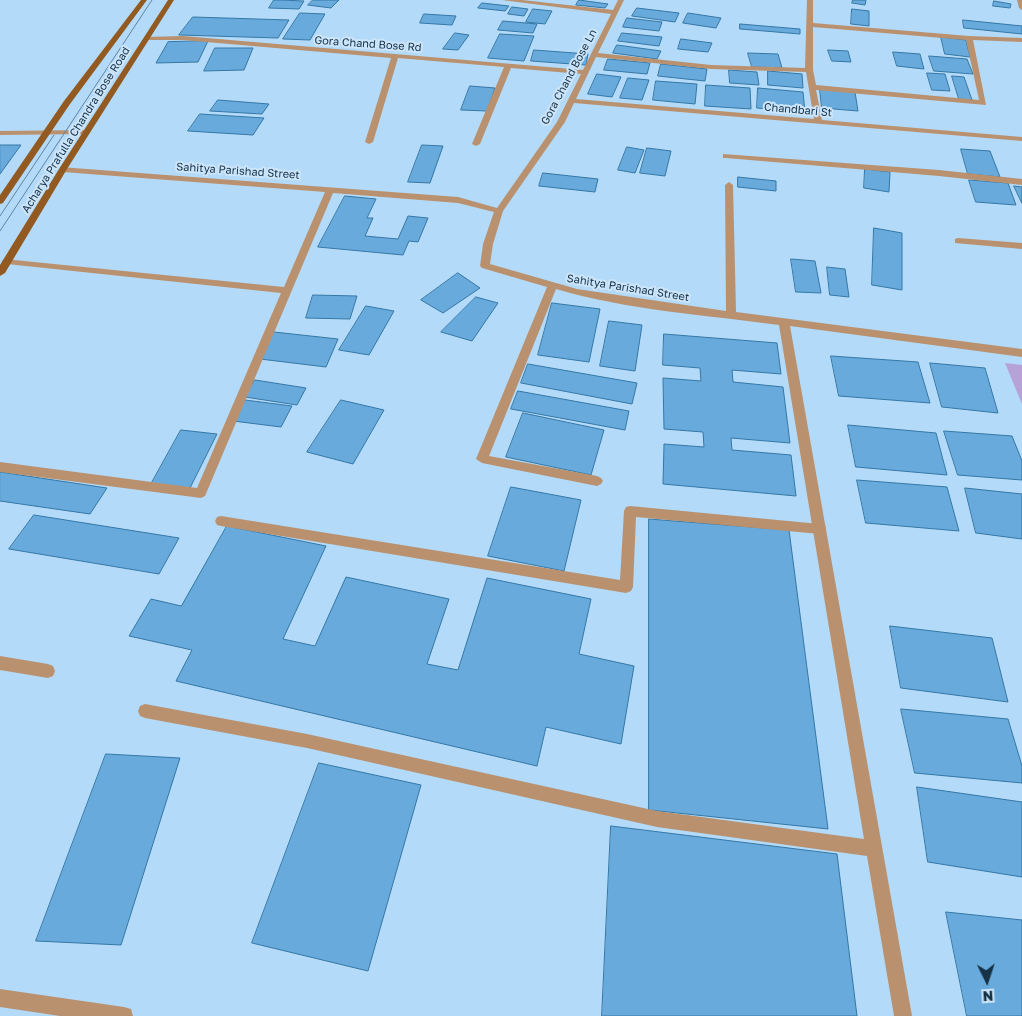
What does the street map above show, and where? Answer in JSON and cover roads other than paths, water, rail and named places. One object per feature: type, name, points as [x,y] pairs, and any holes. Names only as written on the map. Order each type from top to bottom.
[{"type":"main road","name":"Acharya Prafulla Chandra Bose Road","points":[[0,202],[47,133],[144,0]]},
{"type":"main road","name":"Acharya Prafulla Chandra Bose Road","points":[[0,273],[63,169],[171,0]]},
{"type":"street","points":[[505,0],[615,12]]},
{"type":"street","name":"Gora Chand Bose Ln","points":[[498,211],[561,122],[621,0]]},
{"type":"street","points":[[810,0],[809,70],[819,123]]},
{"type":"street","points":[[1020,0],[1022,8]]},
{"type":"street","points":[[810,25],[969,38],[1022,40]]},
{"type":"street","name":"Gora Chand Bose Rd","points":[[148,38],[183,38],[586,72]]},
{"type":"street","points":[[812,87],[984,102],[969,38]]},
{"type":"street","points":[[595,55],[711,67],[809,70]]},
{"type":"street","points":[[369,142],[395,56]]},
{"type":"street","points":[[476,144],[508,66]]},
{"type":"street","name":"Chandbari St","points":[[571,101],[1022,139]]},
{"type":"street","points":[[0,133],[87,132]]},
{"type":"street","points":[[726,156],[938,173],[1022,182]]},
{"type":"street","name":"Sahitya Parishad Street","points":[[63,169],[458,200],[498,211],[488,244],[485,266],[552,286],[576,292],[654,305],[1022,353]]},
{"type":"street","points":[[728,185],[731,314]]},
{"type":"street","points":[[0,467],[201,493],[330,190]]},
{"type":"street","points":[[958,241],[1022,246]]},
{"type":"street","points":[[7,261],[286,290]]},
{"type":"street","points":[[552,286],[482,459],[597,481]]},
{"type":"street","points":[[784,322],[903,1016]]},
{"type":"street","points":[[221,520],[626,588],[630,511],[820,529]]},
{"type":"street","points":[[0,663],[48,671]]},
{"type":"street","points":[[145,711],[307,741],[657,819],[875,849]]},
{"type":"street","points":[[0,998],[124,1016]]},
{"type":"tram line","points":[[0,231],[152,0]]},
{"type":"tram line","points":[[0,216],[54,135]]}]
